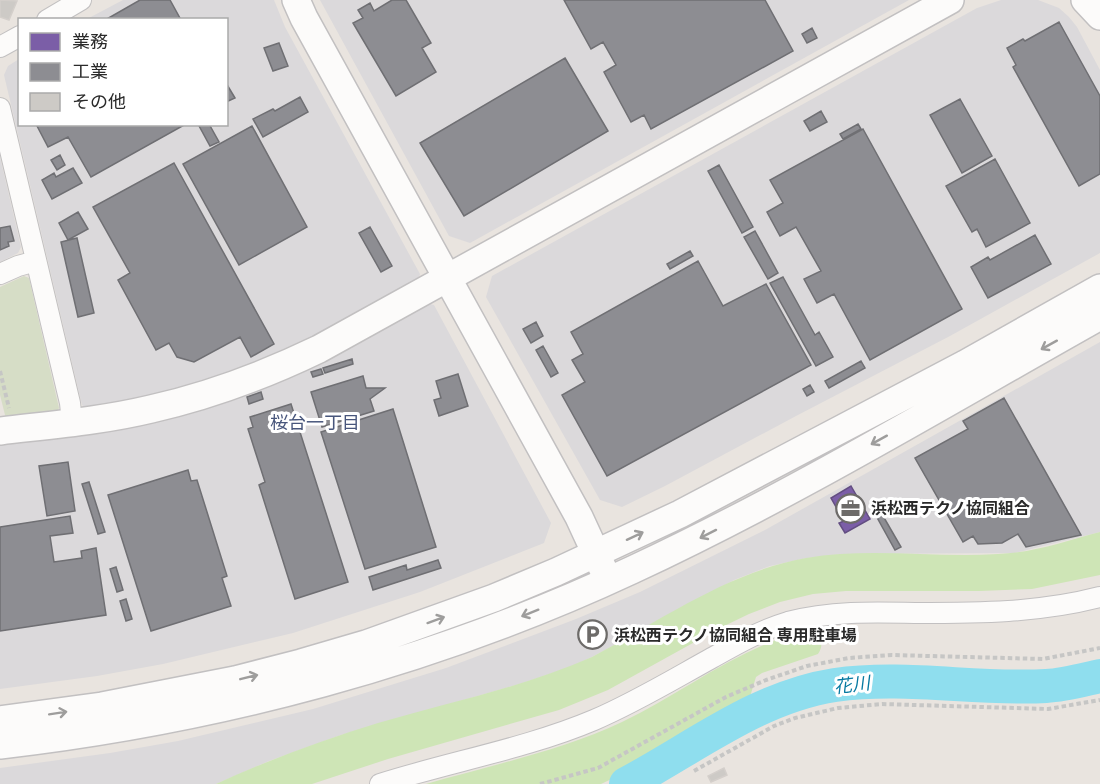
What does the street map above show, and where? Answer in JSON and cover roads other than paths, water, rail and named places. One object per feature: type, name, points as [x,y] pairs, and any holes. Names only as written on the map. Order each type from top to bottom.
[{"type":"street","points":[[50,18],[81,0]]},
{"type":"street","points":[[296,0],[579,518],[608,581]]},
{"type":"street","points":[[6,431],[158,408],[254,378],[320,349],[950,0]]},
{"type":"street","points":[[1085,0],[1100,16]]},
{"type":"street","points":[[0,47],[18,37]]},
{"type":"street","points":[[0,108],[70,404],[72,422]]},
{"type":"street","points":[[0,274],[36,261]]},
{"type":"street","points":[[0,720],[169,694],[301,663],[441,618],[504,594],[680,514],[965,364],[1100,288]]},
{"type":"street","points":[[0,745],[106,731],[308,687],[439,647],[504,624],[608,581],[754,510],[1100,316]]},
{"type":"street","points":[[380,784],[540,739],[592,721],[642,697],[758,633],[787,622],[817,615],[847,612],[979,613],[1034,610],[1100,597]]},
{"type":"waterway","name":"花川","points":[[626,784],[753,712],[806,691],[861,682],[1046,686],[1100,676]]},
{"type":"place","name":"浜松西テクノ協同組合","points":[[850,508]]},
{"type":"place","name":"浜松西テクノ協同組合 専用駐車場","points":[[593,635]]},
{"type":"district","name":"桜台一丁目","points":[[315,423]]}]
